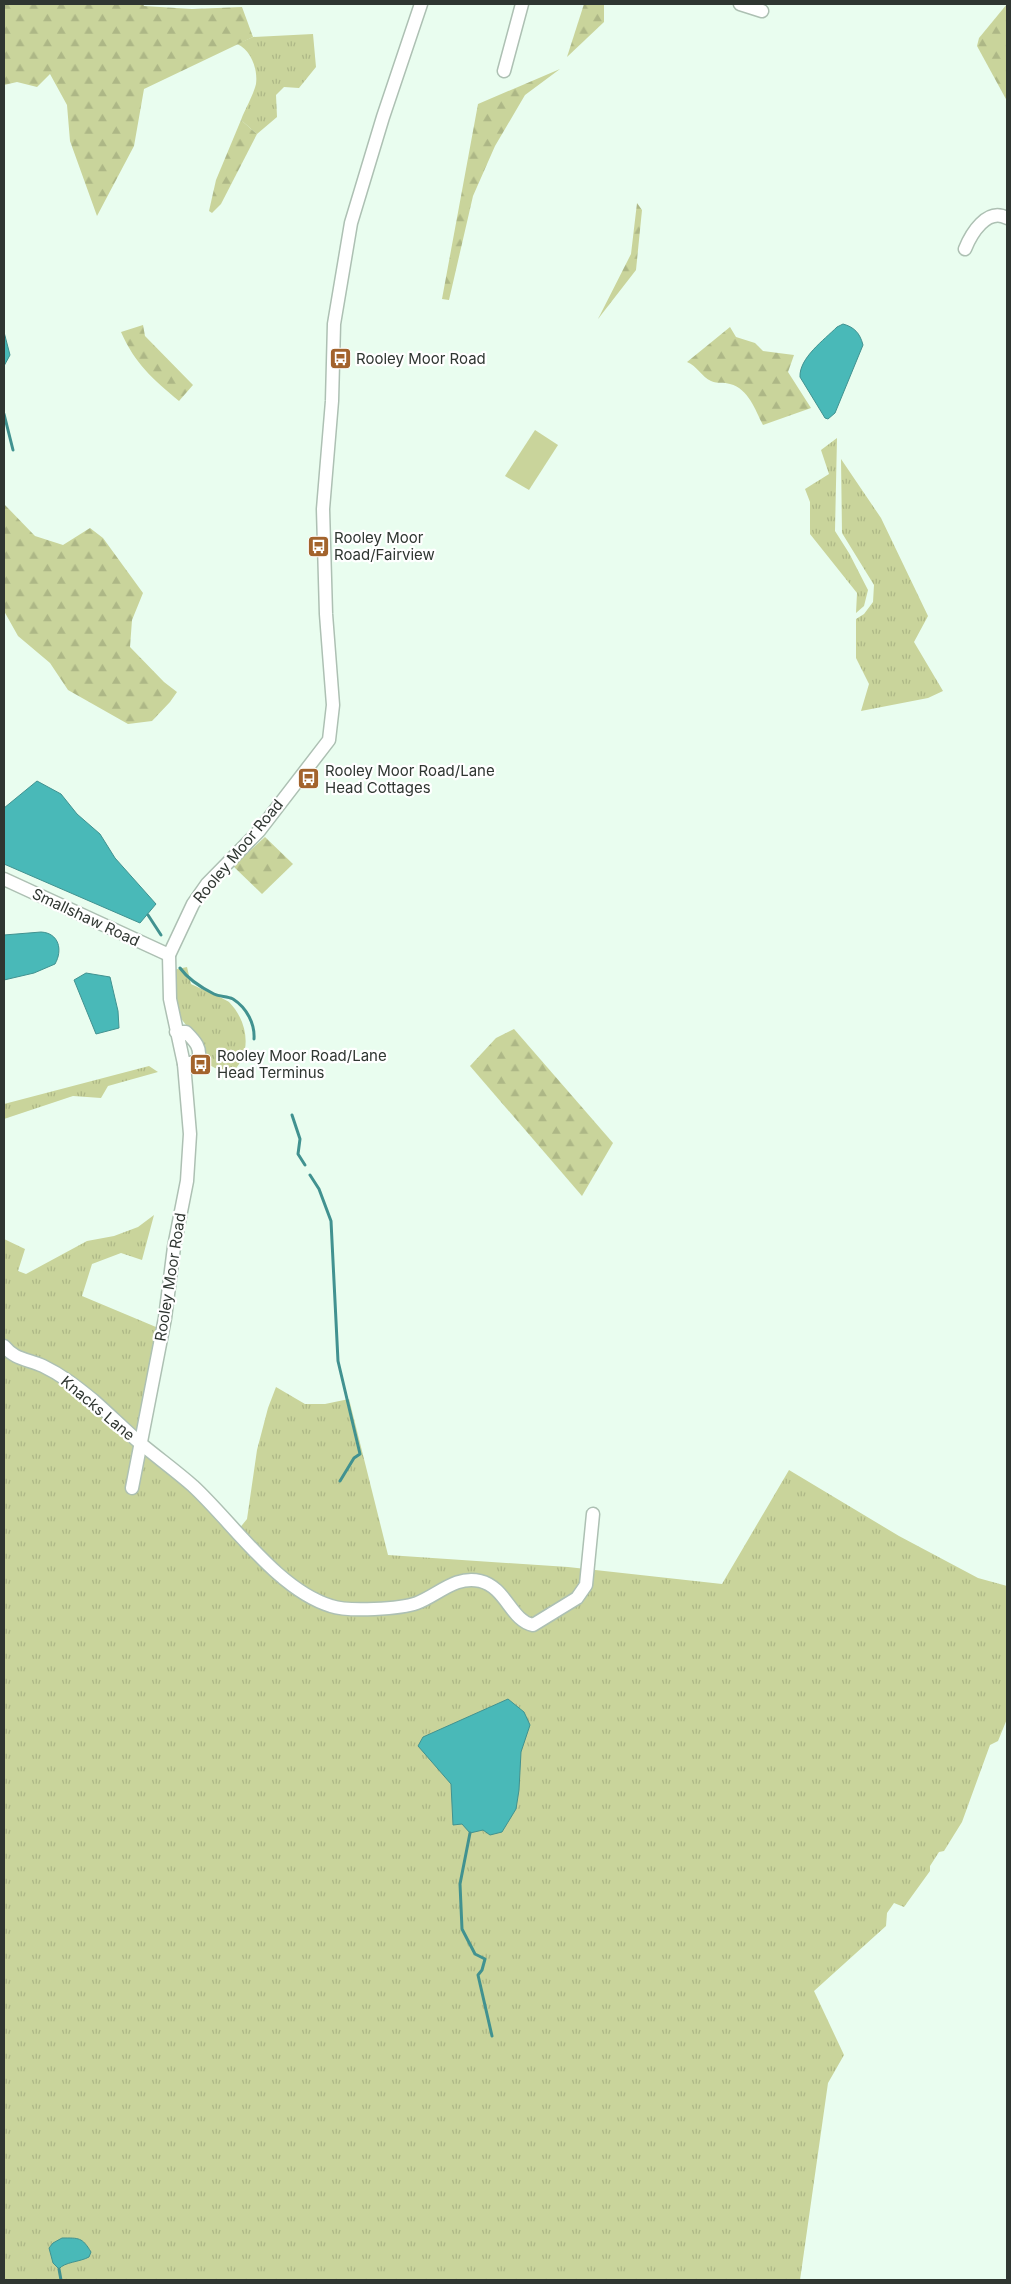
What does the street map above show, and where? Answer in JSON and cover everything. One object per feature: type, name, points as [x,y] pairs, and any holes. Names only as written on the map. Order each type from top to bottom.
[{"type":"street","name":"Rooley Moor Road","points":[[132,1488],[165,1318],[174,1247],[187,1181],[190,1134],[184,1064],[170,999],[168,955],[193,904],[207,884],[259,831],[328,740],[333,705],[326,614],[323,509],[332,401],[334,324],[351,223],[421,4]]},
{"type":"street","points":[[504,71],[522,4]]},
{"type":"street","points":[[740,4],[762,11]]},
{"type":"street","points":[[965,249],[970,235],[979,225],[991,217],[1002,215],[1007,218]]},
{"type":"street","name":"Smallshaw Road","points":[[4,879],[168,955]]},
{"type":"street","points":[[176,1032],[186,1032],[200,1049],[198,1061],[184,1064]]},
{"type":"street","name":"Knacks Lane","points":[[4,1346],[19,1359],[41,1365],[73,1383],[140,1443],[194,1487],[280,1576],[314,1600],[331,1606],[348,1610],[416,1604],[453,1583],[479,1580],[493,1586],[521,1620],[533,1625],[583,1592],[586,1585],[593,1514]]},
{"type":"green space","points":[[4,4],[143,4],[144,6],[192,9],[242,7],[253,37],[144,89],[134,146],[97,216],[70,141],[67,105],[50,74],[37,87],[17,82],[4,85]]},
{"type":"green space","points":[[584,4],[604,4],[604,22],[567,57]]},
{"type":"green space","points":[[1007,4],[1007,101],[977,46],[979,38]]},
{"type":"green space","points":[[313,34],[316,67],[299,88],[284,87],[276,95],[277,117],[257,134],[241,120],[255,89],[255,66],[250,55],[237,44],[253,37]]},
{"type":"green space","points":[[560,69],[525,95],[495,146],[473,196],[449,300],[442,299],[478,104]]},
{"type":"green space","points":[[241,120],[257,134],[221,204],[212,213],[209,211],[216,180]]},
{"type":"green space","points":[[637,203],[642,210],[636,270],[598,319],[631,254]]},
{"type":"green space","points":[[143,325],[145,336],[193,385],[179,401],[139,362],[121,332]]},
{"type":"green space","points":[[730,327],[736,337],[755,343],[763,351],[794,355],[788,372],[811,408],[763,425],[751,401],[742,390],[730,384],[711,381],[687,362]]},
{"type":"green space","points":[[535,430],[558,445],[529,490],[505,476]]},
{"type":"green space","points":[[837,438],[835,531],[868,590],[864,606],[856,613],[857,593],[810,534],[810,502],[805,489],[829,474],[821,450]]},
{"type":"green space","points":[[841,459],[881,518],[928,616],[914,642],[943,691],[928,698],[861,711],[869,684],[856,658],[856,619],[864,614],[873,602],[874,585],[842,533]]},
{"type":"green space","points":[[4,504],[35,536],[63,545],[90,528],[103,538],[143,593],[132,620],[130,647],[164,682],[177,692],[152,721],[128,724],[68,690],[50,663],[18,636],[4,611]]},
{"type":"green space","points":[[265,837],[293,864],[262,894],[233,866]]},
{"type":"green space","points":[[187,967],[191,984],[229,1002],[240,1018],[246,1037],[245,1047],[239,1065],[232,1072],[215,1068],[204,1062],[204,1048],[179,1016],[173,970]]},
{"type":"green space","points":[[514,1029],[613,1143],[582,1196],[470,1066],[496,1038]]},
{"type":"green space","points":[[149,1066],[158,1072],[108,1086],[101,1098],[73,1096],[4,1119],[4,1104]]},
{"type":"green space","points":[[154,1215],[142,1260],[121,1253],[92,1264],[82,1296],[156,1327],[134,1446],[167,1468],[234,1535],[247,1519],[257,1450],[268,1408],[276,1387],[305,1404],[325,1404],[349,1399],[388,1555],[568,1567],[722,1584],[789,1470],[899,1536],[978,1578],[1007,1586],[1007,1719],[998,1741],[990,1745],[962,1822],[944,1851],[939,1852],[930,1866],[930,1871],[904,1907],[894,1903],[887,1913],[886,1926],[814,1991],[844,2055],[828,2083],[800,2280],[4,2280],[4,1239],[25,1249],[18,1271],[26,1274],[87,1241],[114,1236],[138,1227]]},
{"type":"water","points":[[843,324],[856,331],[863,345],[835,413],[828,419],[825,418],[800,377],[801,370],[813,350],[837,327]]},
{"type":"water","points":[[4,332],[10,355],[4,366]]},
{"type":"water","points":[[37,781],[61,794],[77,814],[100,834],[115,858],[156,904],[140,923],[4,864],[4,808]]},
{"type":"water","points":[[41,932],[52,935],[58,943],[59,953],[55,964],[34,973],[4,980],[4,935]]},
{"type":"water","points":[[86,973],[110,977],[118,1011],[119,1028],[96,1034],[74,980]]},
{"type":"water","points":[[508,1699],[524,1712],[530,1725],[521,1752],[516,1809],[502,1832],[490,1835],[483,1830],[470,1833],[462,1824],[453,1825],[451,1784],[418,1746],[423,1737]]},
{"type":"water","points":[[62,2238],[80,2239],[91,2252],[89,2257],[59,2269],[53,2263],[49,2248],[53,2243]]},
{"type":"waterway","points":[[4,414],[13,450]]},
{"type":"waterway","points":[[148,915],[161,935]]},
{"type":"waterway","points":[[180,968],[205,989],[216,995],[231,998],[238,1003],[249,1017],[254,1039]]},
{"type":"waterway","points":[[292,1115],[300,1139],[298,1154],[305,1165]]},
{"type":"waterway","points":[[310,1175],[319,1189],[331,1221],[338,1361],[360,1454],[354,1458],[340,1481]]},
{"type":"waterway","points":[[470,1833],[460,1884],[462,1929],[475,1954],[485,1959],[482,1970],[478,1975],[492,2036]]},
{"type":"waterway","points":[[59,2269],[61,2280]]},
{"type":"place","name":"Rooley Moor Road","points":[[340,358]]},
{"type":"place","name":"Rooley Moor Road/Fairview","points":[[318,546]]},
{"type":"place","name":"Rooley Moor Road/Lane Head Cottages","points":[[309,779]]},
{"type":"place","name":"Rooley Moor Road/Lane Head Terminus","points":[[201,1064]]}]
